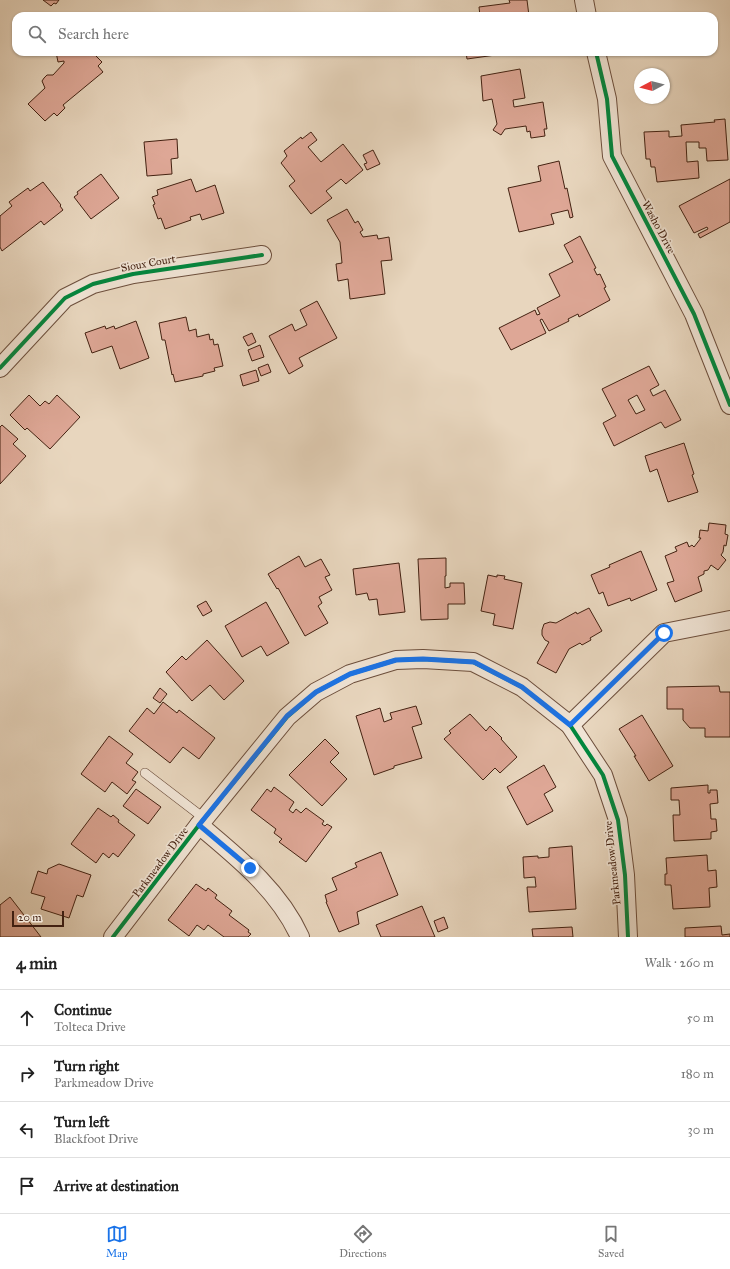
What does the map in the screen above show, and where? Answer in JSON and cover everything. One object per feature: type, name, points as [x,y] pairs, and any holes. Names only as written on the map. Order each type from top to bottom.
[{"type":"street","points":[[584,0],[586,12]]},
{"type":"street","name":"Washo Drive","points":[[597,56],[607,99],[612,156],[694,314],[730,405]]},
{"type":"street","name":"Sioux Court","points":[[0,368],[65,298],[92,284],[133,274],[262,255]]},
{"type":"street","points":[[570,725],[664,633],[730,620]]},
{"type":"street","name":"Parkmeadow Drive","points":[[113,937],[202,822],[287,716],[316,692],[350,674],[396,660],[423,659],[474,662],[522,687],[570,725],[603,775],[618,820],[624,875],[628,937]]},
{"type":"street","points":[[202,822],[250,868],[284,909],[300,937]]},
{"type":"lane","points":[[145,773],[202,822]]},
{"type":"building","points":[[43,0],[59,0],[56,4],[54,3],[51,6]]},
{"type":"building","points":[[509,0],[527,0],[528,12],[480,12],[479,7],[510,3]]},
{"type":"building","points":[[57,56],[96,56],[102,62],[98,66],[103,72],[63,105],[65,108],[57,116],[54,113],[45,121],[28,104],[45,88],[42,81],[44,78],[47,75],[53,75],[64,63],[64,61],[58,62]]},
{"type":"building","points":[[467,56],[488,56],[467,59]]},
{"type":"building","points":[[520,69],[525,98],[513,100],[514,107],[543,102],[547,129],[544,129],[545,136],[531,138],[530,131],[527,132],[526,126],[505,129],[501,135],[493,130],[497,124],[492,99],[483,101],[481,76]]},
{"type":"building","points":[[725,119],[728,160],[707,161],[706,148],[699,148],[699,142],[686,142],[687,162],[698,161],[699,178],[657,182],[655,167],[651,167],[650,159],[646,159],[644,132],[669,131],[669,137],[682,136],[681,125],[715,122],[714,120]]},
{"type":"building","points":[[311,132],[317,140],[308,147],[321,162],[343,144],[363,170],[346,184],[341,179],[326,191],[332,198],[311,214],[289,186],[295,181],[281,163],[287,156],[284,151],[301,137],[302,139]]},
{"type":"building","points":[[177,139],[178,158],[171,159],[172,174],[147,176],[144,142]]},
{"type":"building","points":[[373,150],[380,164],[367,170],[364,164],[367,163],[363,155]]},
{"type":"building","points":[[559,161],[565,189],[567,188],[573,217],[570,218],[568,210],[551,214],[554,224],[519,232],[508,188],[541,181],[538,166]]},
{"type":"building","points":[[101,174],[119,198],[91,219],[74,197],[78,194],[77,192]]},
{"type":"building","points":[[191,179],[196,192],[215,185],[224,213],[202,220],[200,214],[190,217],[191,220],[165,229],[161,218],[158,219],[152,197],[158,195],[157,190]]},
{"type":"building","points":[[730,179],[730,222],[700,238],[698,234],[708,229],[707,227],[694,233],[679,206]]},
{"type":"building","points":[[43,182],[61,205],[60,206],[63,210],[44,225],[41,221],[2,251],[0,247],[0,216],[12,206],[9,202],[28,188],[30,191]]},
{"type":"building","points":[[347,209],[355,223],[358,221],[363,230],[360,232],[363,237],[377,235],[378,239],[389,237],[392,260],[381,261],[385,294],[350,299],[348,279],[338,281],[336,264],[342,263],[340,242],[327,220]]},
{"type":"building","points":[[580,236],[596,268],[594,269],[597,275],[600,274],[606,287],[604,288],[610,300],[579,317],[578,314],[568,319],[569,321],[549,331],[542,319],[540,320],[546,333],[511,350],[499,328],[535,310],[537,315],[540,314],[537,308],[560,296],[549,274],[573,262],[564,245]]},
{"type":"building","points":[[317,301],[337,338],[299,358],[303,366],[289,374],[269,336],[292,324],[295,331],[307,325],[300,310]]},
{"type":"building","points":[[186,317],[189,331],[196,329],[197,337],[209,334],[210,340],[213,339],[214,345],[218,344],[223,366],[214,368],[215,371],[203,374],[203,376],[175,382],[173,374],[172,375],[165,340],[162,340],[159,323]]},
{"type":"building","points":[[136,321],[149,358],[120,369],[112,346],[92,353],[85,333],[105,326],[106,329],[114,326],[115,329]]},
{"type":"building","points":[[252,333],[256,342],[248,346],[243,337]]},
{"type":"building","points":[[260,345],[264,357],[252,361],[248,350]]},
{"type":"building","points":[[268,364],[271,372],[261,376],[258,368]]},
{"type":"building","points":[[649,366],[659,385],[650,390],[653,396],[665,390],[681,420],[665,428],[661,422],[614,446],[603,423],[616,416],[602,389]],"holes":[[[637,395],[645,410],[636,414],[628,400]]]},
{"type":"building","points":[[256,370],[259,381],[243,386],[240,375]]},
{"type":"building","points":[[29,395],[40,406],[45,401],[49,404],[57,395],[80,417],[50,449],[27,428],[25,430],[10,415]]},
{"type":"building","points":[[2,425],[18,439],[13,444],[26,456],[0,484],[0,427]]},
{"type":"building","points":[[684,443],[698,492],[668,502],[657,469],[650,472],[645,456]]},
{"type":"building","points":[[709,523],[726,525],[725,534],[728,535],[726,546],[724,545],[721,555],[726,560],[718,570],[711,565],[708,570],[704,571],[704,574],[698,577],[702,591],[675,602],[667,583],[674,581],[665,556],[677,551],[675,547],[687,542],[689,547],[692,545],[694,547],[701,538],[699,538],[700,530],[708,531]]},
{"type":"building","points":[[641,551],[657,590],[631,601],[630,598],[608,606],[603,592],[599,594],[591,575],[610,567],[609,565]]},
{"type":"building","points":[[299,556],[305,567],[321,559],[330,575],[325,577],[332,590],[319,597],[322,603],[318,606],[328,623],[305,636],[278,588],[277,589],[268,574]]},
{"type":"building","points":[[446,558],[445,588],[450,587],[450,583],[464,583],[465,604],[448,604],[448,619],[421,620],[418,559]]},
{"type":"building","points":[[399,563],[405,612],[379,615],[377,599],[369,600],[367,593],[356,595],[353,569]]},
{"type":"building","points":[[488,575],[497,577],[497,575],[505,576],[504,579],[522,583],[513,629],[493,625],[495,614],[481,611]]},
{"type":"building","points":[[206,601],[212,611],[203,616],[197,606]]},
{"type":"building","points":[[266,602],[289,643],[267,656],[261,646],[242,657],[225,626]]},
{"type":"building","points":[[589,608],[602,631],[582,645],[580,643],[569,649],[556,673],[537,663],[549,642],[545,640],[542,635],[544,624],[550,622],[556,623],[576,612],[577,614]]},
{"type":"building","points":[[207,640],[244,681],[224,700],[210,685],[192,701],[166,672],[182,656],[186,660]]},
{"type":"building","points":[[719,686],[720,692],[730,692],[730,737],[705,737],[705,728],[690,728],[683,720],[683,709],[667,709],[667,687]]},
{"type":"building","points":[[160,688],[167,694],[160,703],[153,698]]},
{"type":"building","points":[[163,702],[177,713],[179,710],[215,738],[199,759],[183,747],[170,763],[129,731],[147,708],[154,714]]},
{"type":"building","points":[[416,706],[422,724],[412,727],[422,758],[394,766],[394,768],[374,775],[356,716],[380,708],[384,722],[392,719],[390,713]]},
{"type":"building","points":[[470,714],[486,731],[490,726],[517,757],[500,773],[495,768],[483,780],[444,739],[451,733],[449,731]]},
{"type":"building","points":[[642,715],[673,766],[649,781],[634,756],[636,756],[619,729]]},
{"type":"building","points":[[109,736],[133,754],[126,763],[138,772],[132,780],[136,782],[127,794],[112,782],[105,792],[81,774]]},
{"type":"building","points":[[325,739],[339,753],[330,762],[347,779],[322,806],[289,775]]},
{"type":"building","points":[[544,765],[556,787],[544,794],[553,811],[527,825],[507,787]]},
{"type":"building","points":[[708,785],[708,793],[710,793],[710,790],[717,790],[718,803],[710,804],[711,819],[716,819],[717,831],[711,832],[711,839],[674,841],[673,815],[680,815],[679,800],[671,800],[671,788]]},
{"type":"building","points":[[274,787],[294,802],[289,810],[293,813],[296,809],[301,813],[306,808],[324,821],[322,824],[325,826],[327,824],[332,827],[306,862],[279,842],[282,839],[274,833],[276,829],[251,810],[267,789],[271,792]]},
{"type":"building","points":[[136,789],[161,807],[148,824],[123,806]]},
{"type":"building","points":[[98,808],[111,817],[113,815],[119,820],[118,822],[135,835],[118,857],[113,853],[109,858],[103,853],[96,863],[71,844]]},
{"type":"building","points":[[572,846],[576,909],[529,912],[527,887],[536,887],[535,877],[524,878],[523,857],[549,857],[549,848]]},
{"type":"building","points":[[381,852],[398,895],[357,912],[359,924],[339,932],[326,902],[325,895],[337,890],[332,878],[357,867],[355,863]]},
{"type":"building","points":[[707,855],[708,871],[716,870],[717,887],[709,888],[710,907],[673,909],[671,885],[665,885],[665,874],[667,874],[666,858]]},
{"type":"building","points":[[59,864],[91,875],[83,897],[77,895],[69,918],[41,909],[45,897],[31,893],[38,871],[47,874],[48,869]]},
{"type":"building","points":[[196,884],[206,891],[208,888],[217,895],[215,898],[232,911],[229,915],[249,930],[248,932],[251,934],[248,937],[224,937],[208,925],[204,930],[197,925],[189,936],[168,920]]},
{"type":"building","points":[[10,897],[41,937],[0,937],[0,905]]},
{"type":"building","points":[[422,906],[435,937],[381,937],[376,925]]},
{"type":"building","points":[[444,917],[448,928],[438,932],[434,921]]},
{"type":"building","points":[[721,926],[722,935],[730,934],[730,937],[685,937],[685,928]]},
{"type":"building","points":[[572,927],[573,937],[533,937],[532,929]]},
{"type":"cycle path","points":[[597,56],[607,99],[612,156],[694,314],[730,405]]},
{"type":"cycle path","points":[[0,368],[65,298],[93,284],[133,274],[262,255]]},
{"type":"cycle path","points":[[113,937],[199,825],[287,717],[316,692],[350,674],[396,660],[423,659],[473,662],[522,687],[570,725],[603,775],[618,820],[625,875],[628,937]]},
{"type":"route","points":[[250,868],[199,825],[287,716],[316,692],[350,674],[396,660],[423,659],[474,662],[522,687],[570,725],[664,633]]}]
